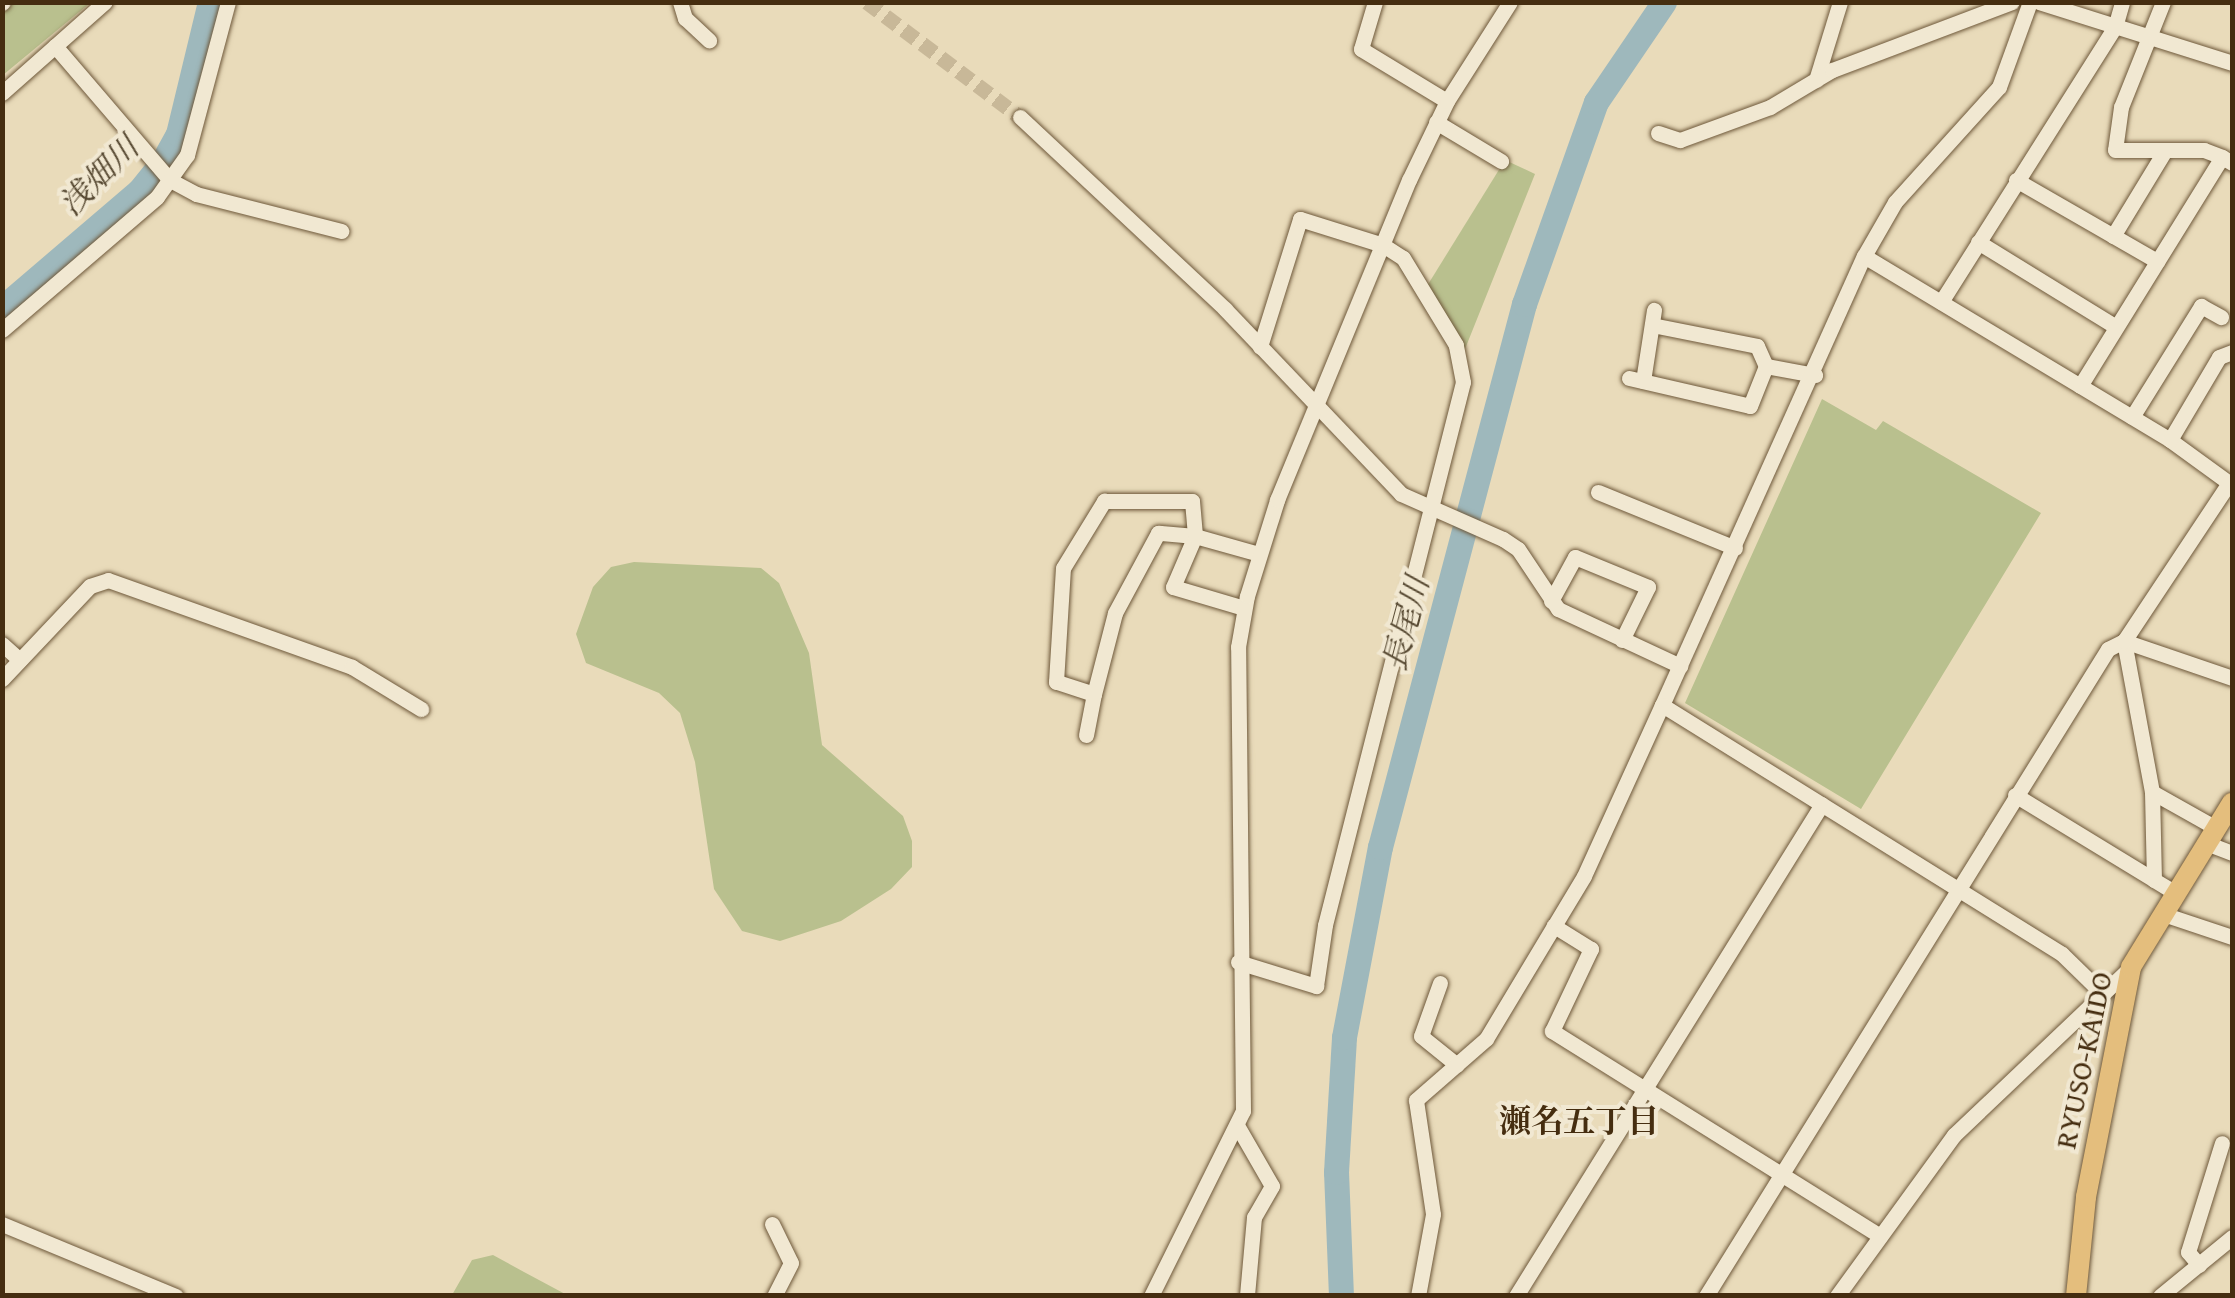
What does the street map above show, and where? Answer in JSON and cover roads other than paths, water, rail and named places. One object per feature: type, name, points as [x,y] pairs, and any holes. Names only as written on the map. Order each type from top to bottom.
[{"type":"main road","name":"RYUSO-KAIDO","points":[[2076,1296],[2086,1196],[2131,967],[2232,803]]},
{"type":"street","points":[[2,93],[105,2]]},
{"type":"street","points":[[2,330],[170,180],[187,155],[204,107],[228,2]]},
{"type":"street","points":[[680,2],[685,18],[709,40]]},
{"type":"street","points":[[1375,2],[1361,48],[1448,100]]},
{"type":"street","points":[[1151,1296],[1238,1127],[1238,647],[1244,608],[1259,554],[1316,407],[1436,122],[1510,2]]},
{"type":"street","points":[[1816,80],[1840,2]]},
{"type":"street","points":[[1658,134],[1680,140],[1770,107],[1816,80],[2012,2]]},
{"type":"street","points":[[1418,1296],[1434,1214],[1414,1111],[1416,1100],[1499,1023],[1584,876],[1815,375],[1864,256],[1894,202],[1998,86],[2030,2]]},
{"type":"street","points":[[2039,2],[2232,64]]},
{"type":"street","points":[[1940,302],[2115,27],[2122,2]]},
{"type":"street","points":[[2080,386],[2156,261],[2227,160],[2204,150],[2115,150],[2121,107],[2152,38],[2163,2]]},
{"type":"street","points":[[55,46],[170,180],[196,194],[341,232]]},
{"type":"street","points":[[1020,117],[1260,347],[1401,494],[1518,549],[1552,601],[1622,640],[1680,666]]},
{"type":"street","points":[[1436,122],[1501,162]]},
{"type":"street","points":[[2113,236],[2164,152]]},
{"type":"street","points":[[2016,180],[2156,261]]},
{"type":"street","points":[[1238,962],[1316,986],[1428,508],[1462,382],[1456,346],[1404,258],[1383,245],[1300,219],[1260,347]]},
{"type":"street","points":[[1978,242],[2116,326]]},
{"type":"street","points":[[1706,1296],[2108,648],[2124,641],[2231,484],[2170,440],[1864,256]]},
{"type":"street","points":[[2132,418],[2201,306],[2221,318]]},
{"type":"street","points":[[1653,318],[1758,346],[1766,366],[1750,406],[1636,379],[1653,318]]},
{"type":"street","points":[[2170,440],[2219,357],[2232,352]]},
{"type":"street","points":[[1766,366],[1815,375]]},
{"type":"street","points":[[1598,492],[1735,548]]},
{"type":"street","points":[[1094,694],[1056,682],[1063,568],[1104,502],[1192,501],[1195,536],[1173,588],[1244,608]]},
{"type":"street","points":[[1086,735],[1116,613],[1158,533],[1195,536],[1259,554]]},
{"type":"street","points":[[1552,601],[1575,557],[1648,587],[1622,640]]},
{"type":"street","points":[[2,680],[90,586],[108,580],[352,668],[421,710]]},
{"type":"street","points":[[2124,641],[2232,678]]},
{"type":"street","points":[[2124,641],[2152,792],[2154,880]]},
{"type":"street","points":[[2,644],[20,660]]},
{"type":"street","points":[[1662,705],[2062,954],[2103,994]]},
{"type":"street","points":[[2152,792],[2232,853]]},
{"type":"street","points":[[2015,796],[2174,892]]},
{"type":"street","points":[[1516,1296],[1822,804]]},
{"type":"street","points":[[2162,914],[2232,936]]},
{"type":"street","points":[[1554,926],[1591,949],[1552,1031],[1880,1236]]},
{"type":"street","points":[[1837,1296],[1954,1135],[2131,967]]},
{"type":"street","points":[[1440,983],[1420,1036],[1457,1064]]},
{"type":"street","points":[[1238,1127],[1272,1186],[1254,1217],[1246,1296]]},
{"type":"street","points":[[2199,1266],[2188,1252],[2222,1144]]},
{"type":"street","points":[[2,1224],[176,1296]]},
{"type":"street","points":[[772,1224],[790,1263],[774,1296]]},
{"type":"street","points":[[2160,1296],[2232,1237]]},
{"type":"waterway","name":"浅畑川","points":[[2,308],[139,191],[163,161],[178,134],[210,2]]},
{"type":"waterway","name":"長尾川","points":[[1341,1296],[1336,1172],[1344,1037],[1380,847],[1524,304],[1596,102],[1664,2]]},
{"type":"tunnel","points":[[867,2],[1020,117]]},
{"type":"district","name":"瀬名五丁目","points":[[1579,1121]]}]
